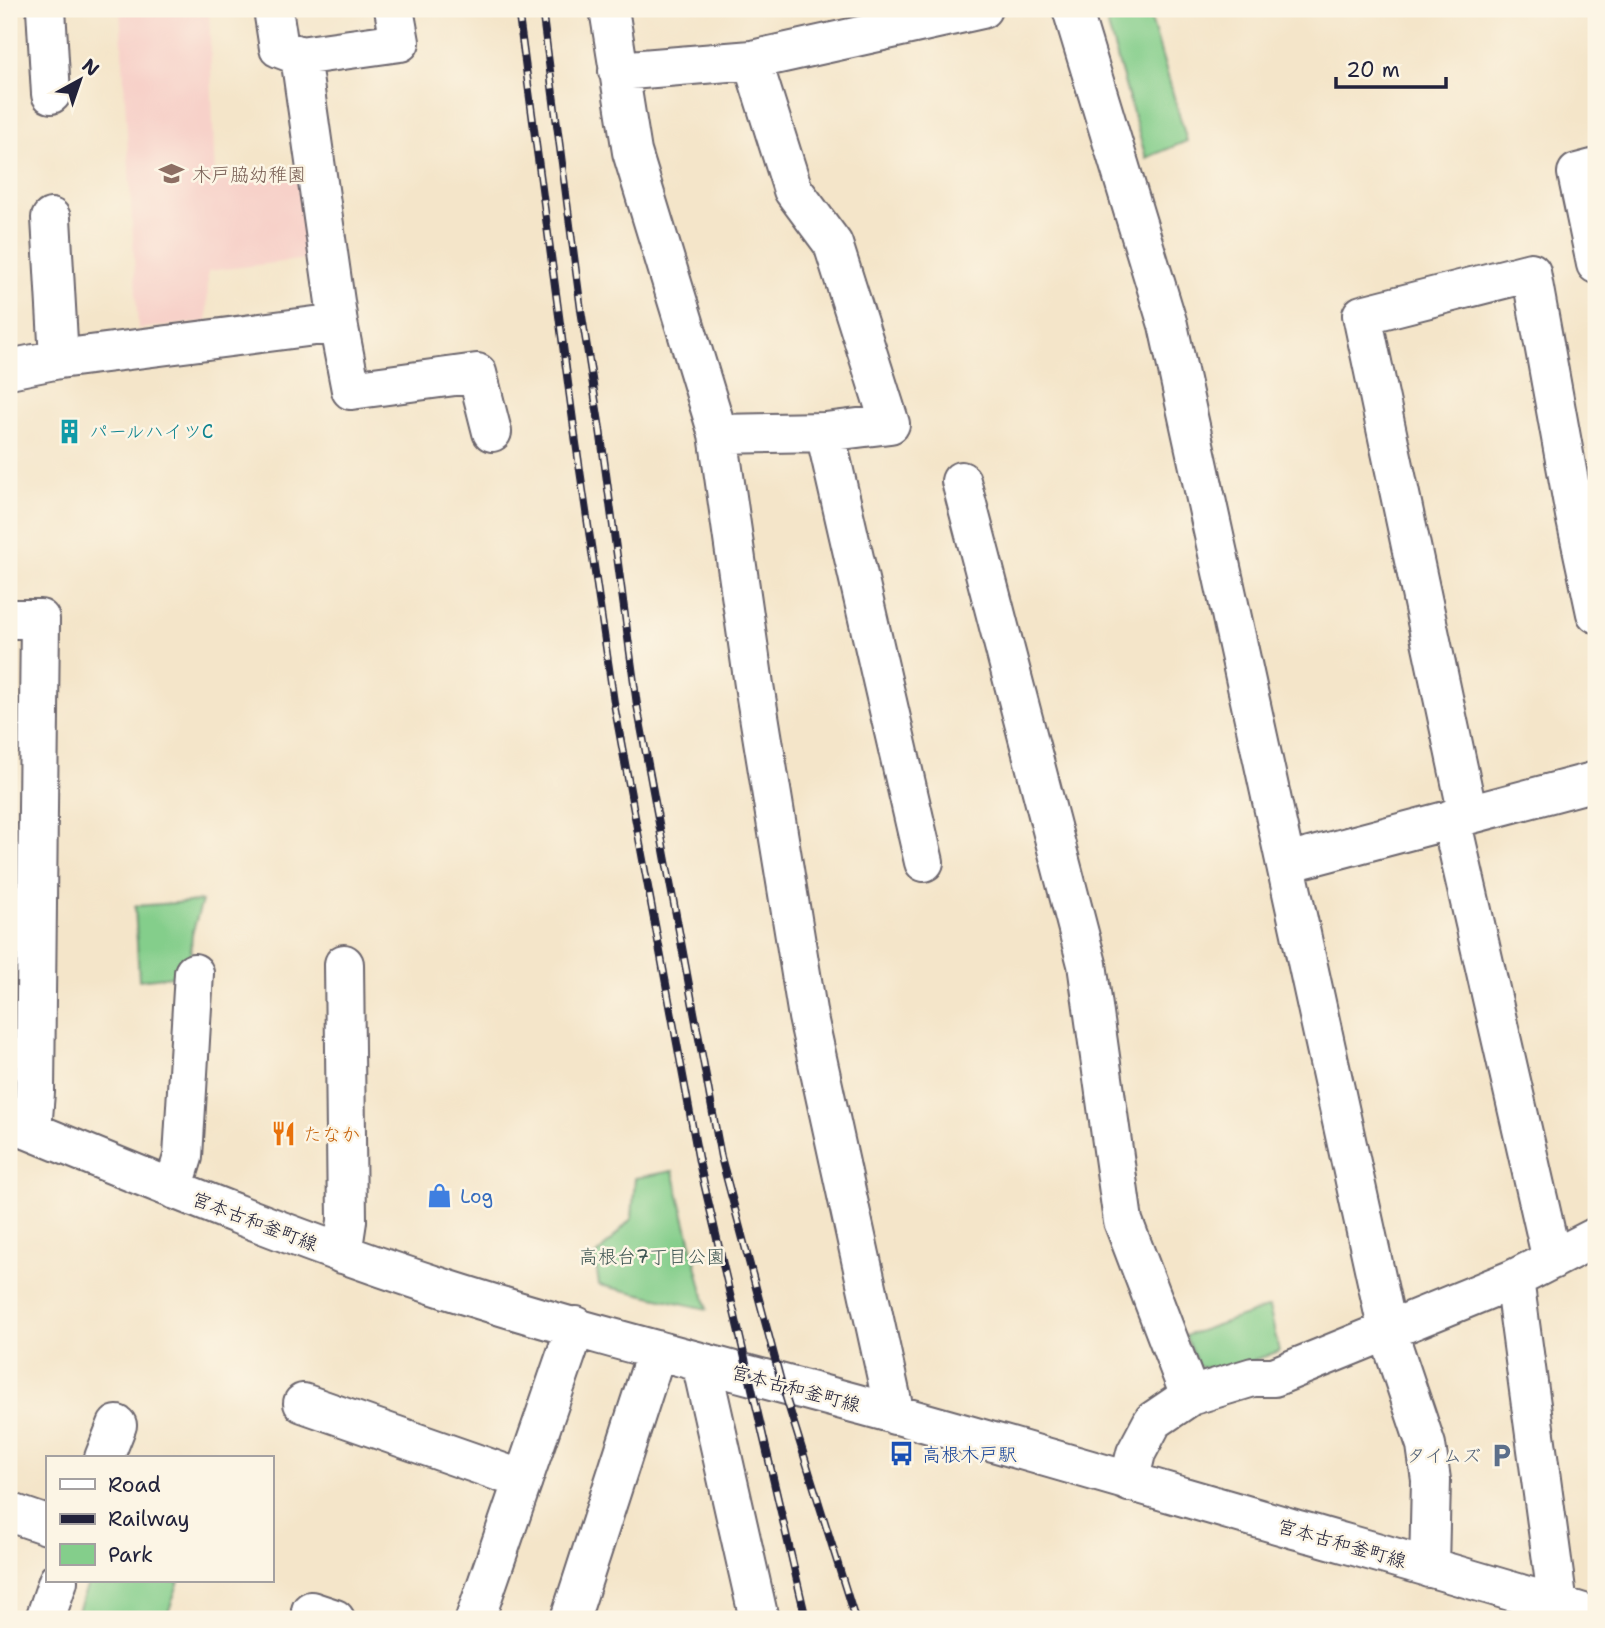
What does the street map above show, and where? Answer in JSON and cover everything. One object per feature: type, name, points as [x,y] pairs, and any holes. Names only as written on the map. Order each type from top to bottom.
[{"type":"street","points":[[46,9],[51,94]]},
{"type":"street","points":[[272,9],[279,48],[300,56],[400,42],[394,9]]},
{"type":"street","points":[[609,9],[632,152],[718,434],[754,685],[808,1017],[895,1415]]},
{"type":"street","points":[[618,71],[752,60],[982,9]]},
{"type":"street","points":[[1072,9],[1168,326],[1388,1332],[1426,1446],[1431,1479],[1429,1568]]},
{"type":"street","points":[[300,56],[338,323],[351,390],[477,373],[492,432]]},
{"type":"street","points":[[718,434],[825,432],[890,424],[833,244],[793,190],[752,60]]},
{"type":"street","points":[[1596,169],[1577,173],[1596,264]]},
{"type":"street","points":[[51,218],[60,359]]},
{"type":"street","points":[[1552,1260],[1459,817],[1362,315],[1531,272],[1586,513],[1596,613]]},
{"type":"street","points":[[9,369],[60,359],[338,323]]},
{"type":"street","points":[[825,432],[925,862]]},
{"type":"street","points":[[961,481],[1087,964],[1124,1220],[1189,1396]]},
{"type":"street","points":[[9,619],[40,619],[35,1093],[20,1127]]},
{"type":"street","points":[[1287,863],[1596,781]]},
{"type":"street","points":[[342,1254],[347,1221],[344,964]]},
{"type":"street","points":[[173,1189],[183,1157],[194,973]]},
{"type":"street","name":"宮本古和釜町線","points":[[20,1127],[342,1254],[444,1288],[1596,1617]]},
{"type":"street","points":[[1129,1482],[1136,1453],[1153,1421],[1189,1396],[1252,1377],[1274,1377],[1514,1279],[1596,1237]]},
{"type":"street","points":[[1514,1279],[1558,1605]]},
{"type":"street","points":[[475,1619],[576,1326]]},
{"type":"street","points":[[570,1619],[657,1350]]},
{"type":"street","points":[[701,1362],[759,1619]]},
{"type":"street","points":[[303,1404],[523,1480]]},
{"type":"street","points":[[9,1512],[46,1525]]},
{"type":"street","points":[[729,1619],[747,1569]]},
{"type":"street","points":[[45,1619],[58,1582]]},
{"type":"shaded area","name":"木戸脇幼稚園","points":[[120,9],[209,9],[215,183],[299,165],[307,259],[208,271],[207,322],[138,329]]},
{"type":"green space","points":[[1111,9],[1148,9],[1187,141],[1146,158],[1106,19]]},
{"type":"green space","points":[[202,901],[192,934],[189,974],[139,980],[135,906]]},
{"type":"green space","name":"高根台7丁目公園","points":[[673,1171],[707,1309],[599,1285],[595,1257],[632,1218],[635,1178]]},
{"type":"green space","points":[[1269,1307],[1279,1351],[1229,1370],[1199,1367],[1185,1336]]},
{"type":"green space","points":[[89,1582],[179,1582],[166,1619],[75,1619]]},
{"type":"railway","points":[[518,9],[576,443],[615,709],[699,1162],[806,1619]]},
{"type":"railway","points":[[542,9],[637,705],[721,1157],[782,1385],[855,1619]]},
{"type":"place","name":"木戸脇幼稚園","points":[[172,174]]},
{"type":"place","name":"パールハイツC","points":[[69,431]]},
{"type":"place","name":"たなか","points":[[283,1134]]},
{"type":"place","name":"Log","points":[[440,1196]]},
{"type":"place","name":"高根木戸駅","points":[[902,1454]]},
{"type":"place","name":"タイムズ","points":[[1501,1455]]}]
